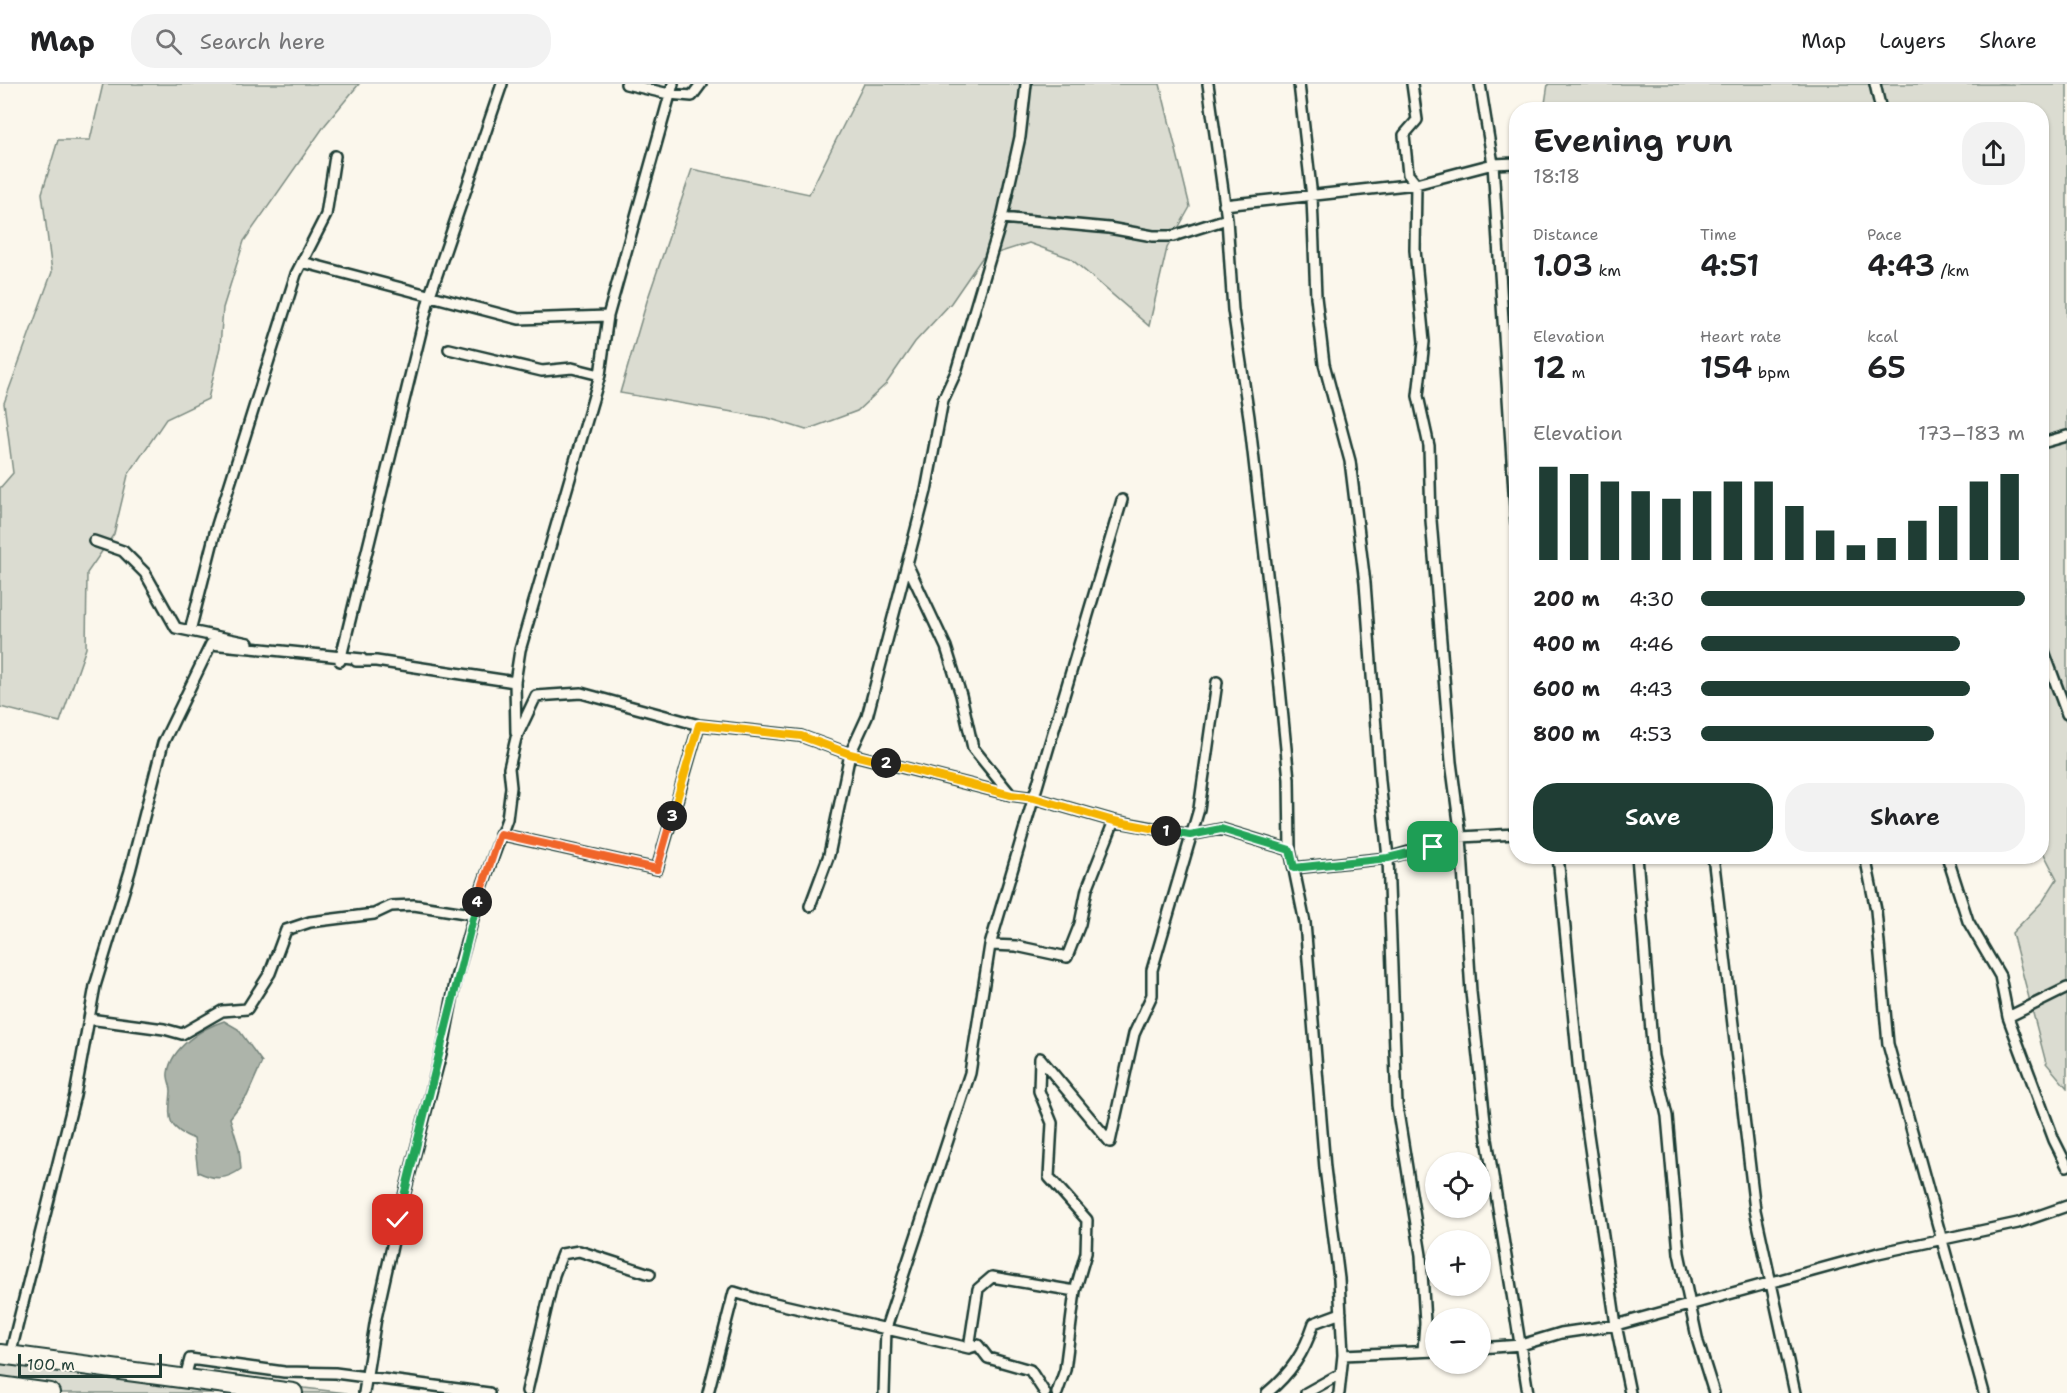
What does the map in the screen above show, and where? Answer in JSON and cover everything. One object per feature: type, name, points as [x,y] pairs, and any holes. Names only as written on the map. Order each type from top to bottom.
[{"type":"highway","points":[[5,1354],[293,1393]]},
{"type":"highway","points":[[0,1386],[50,1393]]},
{"type":"street","points":[[340,661],[430,295],[502,84]]},
{"type":"street","points":[[626,84],[669,94],[692,96],[701,84]]},
{"type":"street","points":[[516,738],[515,682],[520,650],[600,375],[609,316],[673,84]]},
{"type":"street","points":[[810,906],[829,855],[850,754],[867,717],[926,491],[944,400],[956,372],[1002,218],[1020,137],[1026,84]]},
{"type":"street","points":[[1208,84],[1227,219],[1233,310],[1251,429],[1279,678],[1289,779],[1290,850],[1305,923],[1325,1168],[1340,1279],[1342,1355],[1339,1393]]},
{"type":"street","points":[[1299,84],[1312,197],[1316,297],[1324,364],[1350,461],[1365,584],[1388,858],[1397,1106],[1421,1255],[1425,1323],[1423,1351],[1342,1355]]},
{"type":"street","points":[[1412,84],[1417,120],[1404,135],[1408,174],[1416,184],[1415,250],[1424,342],[1418,396],[1429,446],[1431,520],[1448,728],[1461,837],[1471,992],[1487,1139],[1528,1393]]},
{"type":"street","points":[[1480,84],[1493,165],[1509,404]]},
{"type":"street","points":[[1875,84],[1879,102]]},
{"type":"street","points":[[190,631],[217,525],[302,262],[326,215],[335,156]]},
{"type":"street","points":[[1224,205],[1416,184],[1493,165],[1509,164]]},
{"type":"street","points":[[1002,218],[1109,228],[1153,236],[1173,236],[1227,219]]},
{"type":"street","points":[[302,262],[519,318],[609,316]]},
{"type":"street","points":[[449,349],[542,371],[572,368],[600,375]]},
{"type":"street","points":[[2049,441],[2067,436]]},
{"type":"street","points":[[884,1393],[886,1328],[970,1073],[990,945],[1122,500]]},
{"type":"street","points":[[94,541],[123,551],[145,573],[176,628],[340,661],[376,661],[515,682]]},
{"type":"street","points":[[907,564],[946,647],[961,695],[973,748],[1011,795]]},
{"type":"street","points":[[5,1354],[75,1095],[95,986],[130,871],[163,743],[211,644],[362,659]]},
{"type":"street","points":[[2049,665],[2067,714]]},
{"type":"street","points":[[1057,1393],[1065,1370],[1076,1291],[1086,1253],[1087,1220],[1049,1177],[1052,1123],[1039,1091],[1040,1058],[1110,1142],[1134,1034],[1152,995],[1152,970],[1199,809],[1217,682]]},
{"type":"street","points":[[364,1393],[398,1220],[444,1042],[456,978],[473,915],[507,819],[511,787],[509,768],[516,738],[536,696],[580,693],[699,725],[801,736],[850,754],[1011,795],[1034,798],[1114,821],[1190,835],[1221,829],[1290,850]]},
{"type":"street","points":[[500,834],[657,869],[699,725]]},
{"type":"street","points":[[990,945],[1017,946],[1067,957],[1080,924],[1087,889],[1114,821]]},
{"type":"street","points":[[1294,868],[1388,858],[1461,837],[1509,834]]},
{"type":"street","points":[[1559,864],[1579,1073],[1616,1325],[1630,1393]]},
{"type":"street","points":[[1638,864],[1653,1056],[1667,1116],[1678,1253],[1698,1342],[1714,1393]]},
{"type":"street","points":[[1714,864],[1755,1210],[1795,1393]]},
{"type":"street","points":[[1867,864],[1876,910],[1888,1044],[1984,1393]]},
{"type":"street","points":[[1950,864],[1968,921],[2000,976],[2008,1017],[2054,1140],[2067,1166]]},
{"type":"street","points":[[89,1019],[164,1029],[182,1034],[222,1011],[247,1009],[270,973],[286,930],[310,922],[374,914],[390,906],[414,905],[465,913],[473,908]]},
{"type":"street","points":[[2008,1017],[2067,988]]},
{"type":"street","points":[[1491,1347],[1521,1345],[1562,1333],[1616,1325],[1941,1239],[2018,1223],[2067,1206]]},
{"type":"street","points":[[526,1392],[554,1275],[562,1254],[579,1251],[650,1274]]},
{"type":"street","points":[[969,1348],[978,1289],[992,1278],[1076,1291]]},
{"type":"street","points":[[708,1393],[735,1292],[969,1348],[978,1346],[987,1358],[1030,1370],[1045,1393]]},
{"type":"street","points":[[1267,1393],[1290,1372],[1304,1351],[1314,1323],[1341,1313]]},
{"type":"street","points":[[184,1378],[190,1359],[284,1372],[335,1373],[489,1393]]},
{"type":"street","points":[[1306,1393],[1340,1374]]},
{"type":"shaded area","points":[[103,84],[359,84],[325,125],[244,241],[223,308],[220,347],[208,399],[166,419],[128,475],[114,534],[87,573],[86,648],[60,722],[0,707],[0,488],[13,473],[4,403],[52,272],[42,193],[58,140],[90,140]]},
{"type":"shaded area","points":[[864,84],[1160,84],[1190,207],[1167,248],[1149,326],[1070,258],[1029,243],[982,258],[951,303],[915,342],[886,384],[857,411],[806,430],[768,418],[620,393],[647,301],[692,169],[809,194]]},
{"type":"shaded area","points":[[1548,84],[2067,84],[2067,1088],[2046,1063],[2012,933],[2043,901],[2057,879],[2049,864],[2049,102],[1545,102]]},
{"type":"shaded area","points":[[224,1021],[238,1029],[262,1062],[247,1096],[230,1118],[239,1148],[241,1169],[225,1177],[215,1177],[198,1172],[194,1139],[173,1126],[170,1115],[171,1091],[168,1075],[175,1055],[189,1040],[207,1028]]},
{"type":"shaded area","points":[[0,1345],[304,1388],[347,1393],[0,1393]]},
{"type":"route","points":[[398,1220],[411,1160],[444,1042],[456,978],[473,915],[500,834],[657,869],[699,725],[801,736],[850,754],[1011,795],[1034,798],[1064,809],[1114,821],[1190,835],[1221,829],[1258,838],[1290,850],[1294,868],[1388,858],[1433,847]]}]
